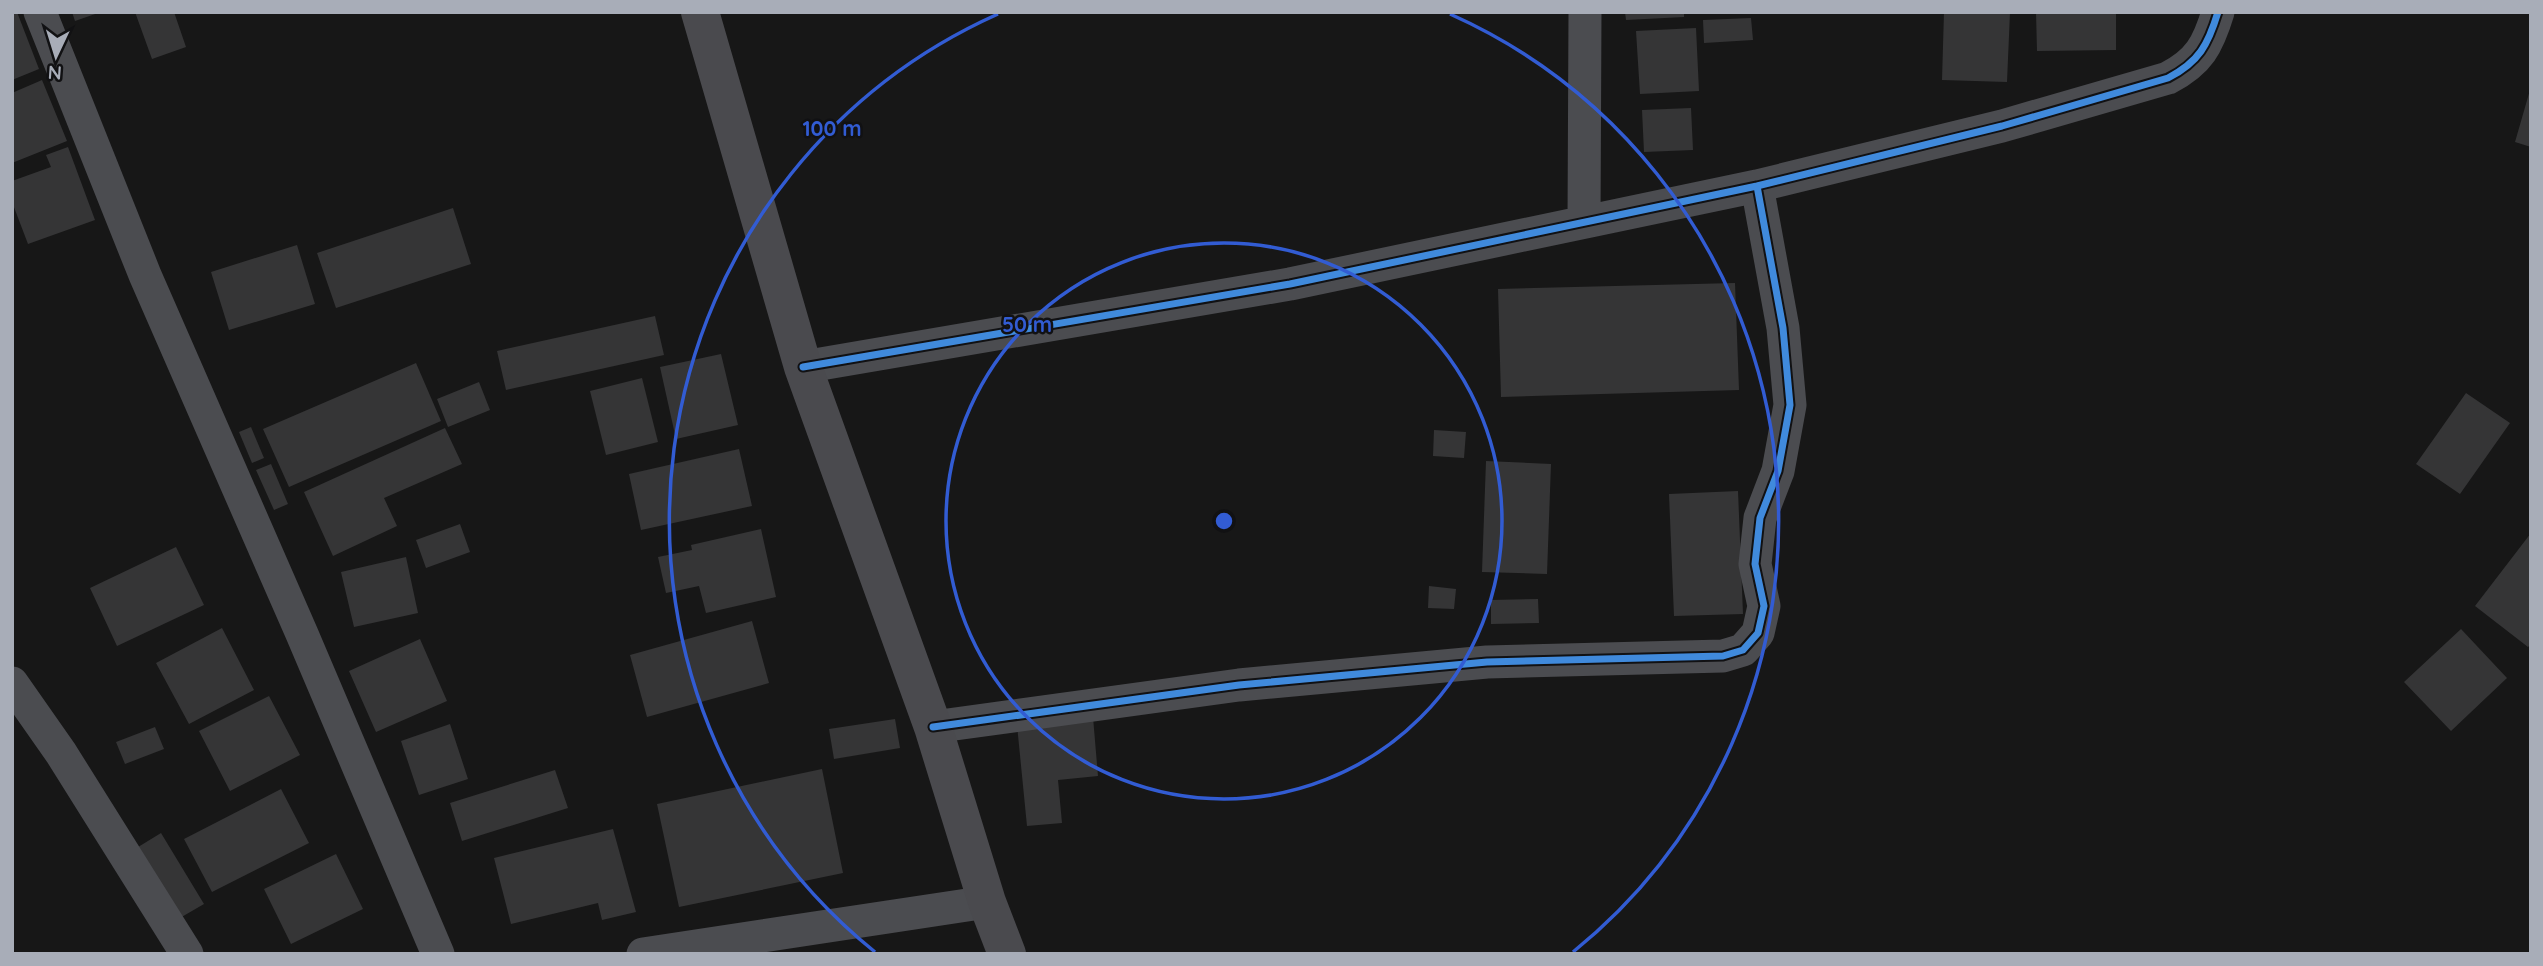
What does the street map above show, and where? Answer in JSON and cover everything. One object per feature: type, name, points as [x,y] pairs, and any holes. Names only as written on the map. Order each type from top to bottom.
[{"type":"street","points":[[40,12],[145,275],[303,634],[438,954]]},
{"type":"street","points":[[700,12],[803,367],[933,727],[1007,954]]},
{"type":"street","points":[[1584,221],[1585,12]]},
{"type":"street","points":[[803,367],[1290,284],[1757,186],[2002,126],[2168,78],[2190,67],[2210,38],[2218,12]]},
{"type":"street","points":[[933,727],[1238,685],[1487,662],[1723,656],[1743,650],[1758,633],[1764,606],[1755,564],[1760,517],[1779,471],[1790,404],[1783,328],[1757,186]]},
{"type":"street","points":[[12,683],[61,753],[187,954]]},
{"type":"street","points":[[643,954],[988,902]]},
{"type":"building","points":[[12,12],[17,12],[39,69],[12,80]]},
{"type":"building","points":[[72,12],[98,12],[98,13],[75,21]]},
{"type":"building","points":[[135,12],[174,12],[186,47],[152,59]]},
{"type":"building","points":[[1625,12],[1684,12],[1684,17],[1626,20]]},
{"type":"building","points":[[1944,12],[2010,12],[2007,82],[1942,80]]},
{"type":"building","points":[[2036,12],[2116,12],[2116,50],[2037,51]]},
{"type":"building","points":[[1751,18],[1753,40],[1704,43],[1703,20]]},
{"type":"building","points":[[1696,28],[1699,91],[1640,94],[1636,31]]},
{"type":"building","points":[[42,80],[67,141],[12,163],[12,93]]},
{"type":"building","points":[[2531,90],[2531,147],[2515,142]]},
{"type":"building","points":[[1691,108],[1693,150],[1644,152],[1642,110]]},
{"type":"building","points":[[68,147],[95,220],[28,244],[12,202],[12,181],[51,167],[46,155]]},
{"type":"building","points":[[453,208],[471,264],[336,308],[317,253]]},
{"type":"building","points":[[297,245],[315,304],[229,330],[211,272]]},
{"type":"building","points":[[1735,283],[1739,390],[1501,397],[1498,289]]},
{"type":"building","points":[[655,316],[664,355],[506,390],[497,351]]},
{"type":"building","points":[[721,354],[738,425],[676,439],[660,367]]},
{"type":"building","points":[[416,363],[441,421],[289,487],[263,429]]},
{"type":"building","points":[[642,378],[658,442],[606,455],[590,391]]},
{"type":"building","points":[[479,382],[490,410],[448,427],[437,399]]},
{"type":"building","points":[[2466,393],[2510,423],[2460,494],[2416,464]]},
{"type":"building","points":[[251,427],[264,458],[252,463],[239,432]]},
{"type":"building","points":[[445,428],[462,464],[384,498],[397,526],[333,556],[304,492]]},
{"type":"building","points":[[1434,430],[1466,432],[1464,458],[1433,456]]},
{"type":"building","points":[[739,449],[752,506],[641,530],[629,474]]},
{"type":"building","points":[[1486,461],[1551,464],[1547,574],[1482,572]]},
{"type":"building","points":[[271,464],[288,504],[274,510],[256,470]]},
{"type":"building","points":[[1738,491],[1743,614],[1674,616],[1669,494]]},
{"type":"building","points":[[460,524],[470,552],[426,568],[416,540]]},
{"type":"building","points":[[761,529],[776,597],[706,613],[699,586],[666,593],[658,557],[692,550],[691,545]]},
{"type":"building","points":[[2531,533],[2531,644],[2528,647],[2475,606]]},
{"type":"building","points":[[176,547],[204,605],[117,646],[90,588]]},
{"type":"building","points":[[406,557],[418,613],[354,627],[341,572]]},
{"type":"building","points":[[1429,586],[1456,589],[1454,609],[1428,608]]},
{"type":"building","points":[[1538,599],[1539,623],[1491,624],[1491,600]]},
{"type":"building","points":[[752,621],[769,683],[647,717],[630,655]]},
{"type":"building","points":[[222,628],[254,690],[189,724],[156,663]]},
{"type":"building","points":[[2461,629],[2507,678],[2451,731],[2404,682]]},
{"type":"building","points":[[420,639],[447,701],[376,732],[349,671]]},
{"type":"building","points":[[269,696],[300,755],[230,791],[199,731]]},
{"type":"building","points":[[1093,717],[1098,776],[1058,780],[1062,823],[1027,826],[1017,725]]},
{"type":"building","points":[[895,719],[900,748],[834,759],[829,729]]},
{"type":"building","points":[[450,724],[468,779],[419,795],[401,741]]},
{"type":"building","points":[[155,727],[164,749],[125,764],[116,742]]},
{"type":"building","points":[[822,769],[843,873],[679,907],[657,804]]},
{"type":"building","points":[[555,770],[568,808],[462,841],[450,803]]},
{"type":"building","points":[[281,789],[309,843],[212,892],[184,839]]},
{"type":"building","points":[[613,829],[636,912],[602,920],[598,903],[511,924],[494,858]]},
{"type":"building","points":[[161,833],[204,904],[173,922],[130,852]]},
{"type":"building","points":[[336,854],[363,909],[291,944],[264,889]]},
{"type":"cycle path","points":[[803,367],[1290,284],[1757,186],[2002,126],[2168,78],[2195,59],[2206,43],[2218,12]]},
{"type":"cycle path","points":[[933,727],[1239,685],[1487,662],[1723,656],[1743,650],[1758,633],[1764,606],[1755,564],[1760,518],[1778,471],[1790,405],[1783,328],[1757,186]]}]
